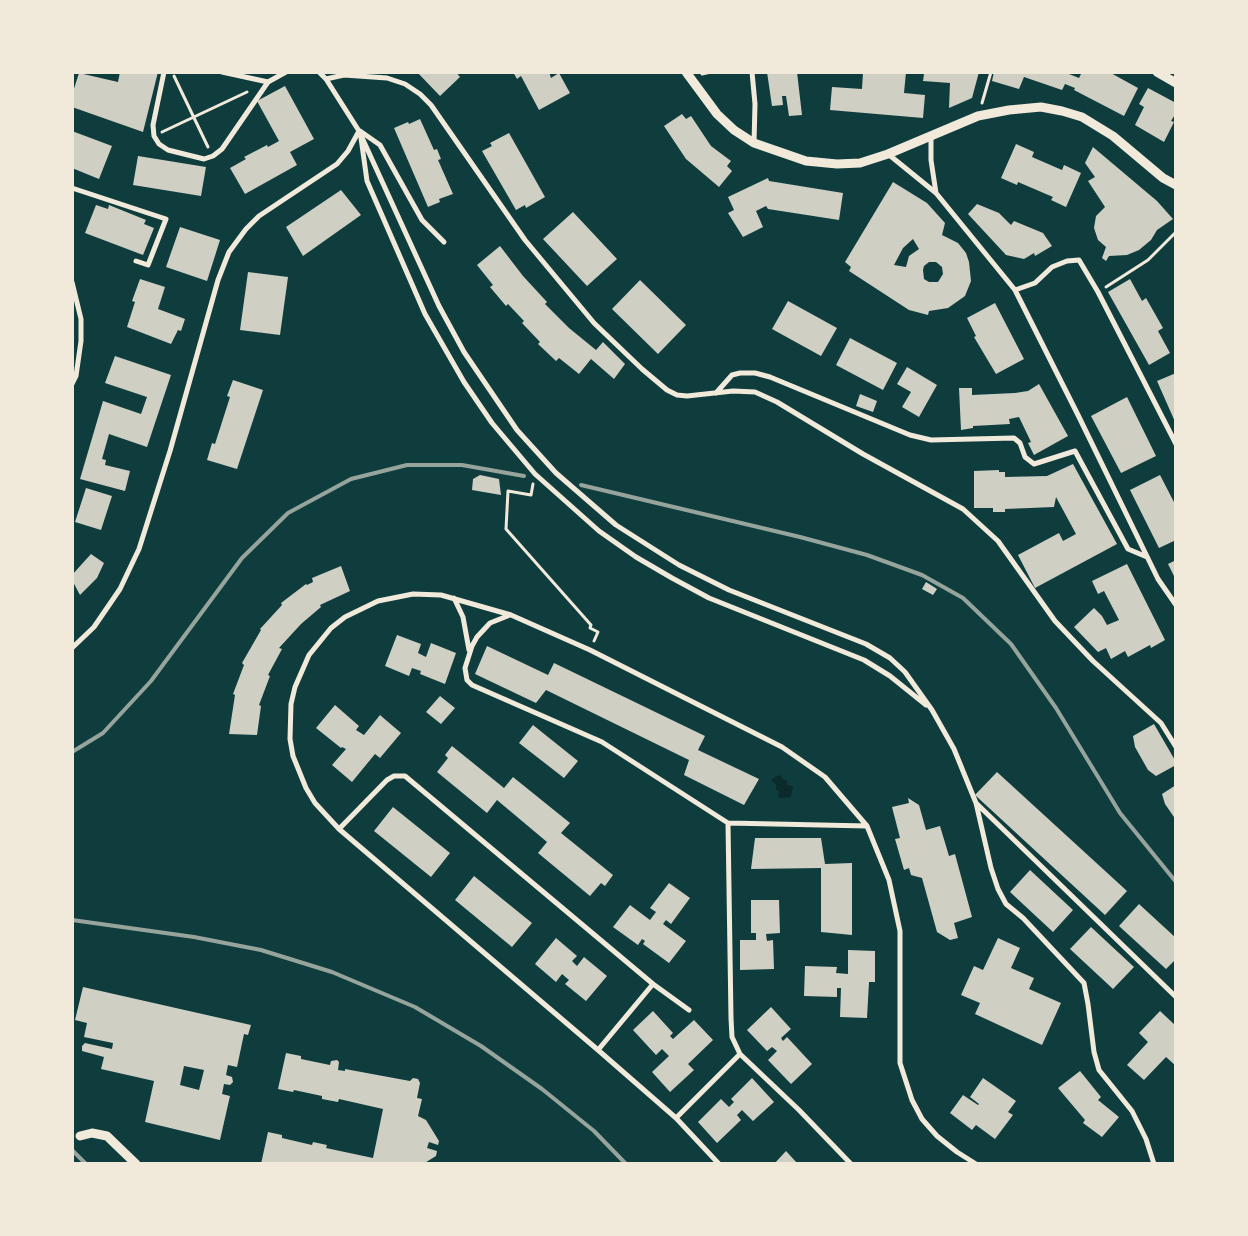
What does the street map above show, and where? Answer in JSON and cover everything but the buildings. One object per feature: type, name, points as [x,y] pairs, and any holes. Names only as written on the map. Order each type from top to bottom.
[{"type":"street","points":[[164,72],[152,125],[154,136],[159,144],[168,150],[204,159],[213,156],[222,149],[268,82],[286,72]]},
{"type":"street","points":[[222,72],[268,82]]},
{"type":"street","points":[[319,72],[326,79],[360,131],[439,306],[464,352],[517,430],[556,473],[616,525],[679,565],[729,590],[866,644],[890,658],[905,672],[932,710],[954,749],[976,803],[990,868],[1006,904],[1023,918],[1084,983],[1094,1052],[1099,1070],[1132,1111],[1146,1139],[1154,1164]]},
{"type":"street","points":[[686,72],[716,114],[734,130],[754,143],[806,161],[829,164],[860,163],[888,154],[978,116],[1009,110],[1041,108],[1062,111],[1082,117],[1113,136],[1163,178],[1176,185]]},
{"type":"street","points":[[752,72],[755,104],[754,143]]},
{"type":"street","points":[[1157,72],[1176,83]]},
{"type":"street","points":[[326,79],[344,75],[387,78],[405,84],[420,94],[431,105],[525,240],[594,323],[667,390],[676,395],[687,396],[733,391],[755,392],[777,402],[864,454],[963,509],[998,541],[1055,621],[1093,661],[1161,723],[1176,747]]},
{"type":"street","points":[[360,131],[380,146],[422,220],[444,242]]},
{"type":"street","points":[[360,131],[367,181],[425,314],[464,382],[492,423],[535,474],[599,531],[636,557],[709,598],[864,660],[890,676],[932,710]]},
{"type":"street","points":[[72,648],[94,627],[120,590],[139,550],[170,451],[218,280],[229,252],[246,229],[259,216],[337,164],[348,151],[360,131]]},
{"type":"street","points":[[931,136],[930,160],[936,193]]},
{"type":"street","points":[[888,154],[936,193],[1015,290],[1158,579],[1176,604]]},
{"type":"street","points":[[72,188],[166,220],[148,265],[136,261]]},
{"type":"street","points":[[1015,290],[1035,282],[1052,267],[1067,261],[1079,260],[1098,292],[1176,444]]},
{"type":"street","points":[[72,282],[81,319],[81,340],[76,376],[72,384]]},
{"type":"street","points":[[715,394],[732,375],[755,373],[779,380],[910,435],[932,440],[1014,438],[1020,443],[1025,457],[1034,464],[1075,451],[1128,549],[1147,557]]},
{"type":"street","points":[[719,1164],[676,1118],[339,829],[315,803],[306,788],[293,756],[290,739],[291,704],[301,671],[314,648],[331,628],[346,617],[378,600],[413,594],[454,598],[511,615],[590,650],[782,747],[825,777],[867,826],[889,880],[900,931],[900,1063],[912,1100],[922,1119],[937,1136],[976,1164]]},
{"type":"street","points":[[454,598],[465,627],[469,655]]},
{"type":"street","points":[[511,615],[500,618],[483,630],[472,646],[465,668],[467,680],[472,685],[602,742],[728,824],[867,826]]},
{"type":"street","points":[[339,829],[386,780],[394,776],[405,776],[654,984],[689,1010]]},
{"type":"street","points":[[976,803],[1176,997]]},
{"type":"street","points":[[728,824],[730,1018],[732,1037],[740,1054],[799,1110],[851,1164]]},
{"type":"street","points":[[598,1050],[654,984]]},
{"type":"street","points":[[676,1118],[740,1054]]},
{"type":"street","points":[[80,1136],[92,1133],[107,1136],[136,1164]]},
{"type":"path","points":[[173,72],[213,156]]},
{"type":"path","points":[[978,116],[991,72]]},
{"type":"path","points":[[154,136],[268,82]]},
{"type":"path","points":[[1098,292],[1148,260],[1176,232]]},
{"type":"path","points":[[531,496],[508,491],[506,529],[591,625],[590,628],[598,632],[590,650]]},
{"type":"water","points":[[779,775],[782,779],[787,780],[787,785],[793,786],[791,797],[778,797],[779,791],[776,790],[776,784],[772,779]]},
{"type":"railway","points":[[72,752],[103,733],[151,681],[242,558],[288,513],[351,479],[407,465],[462,465],[524,476]]},
{"type":"railway","points":[[581,485],[800,537],[867,555],[922,575],[963,598],[1011,644],[1056,708],[1120,813],[1176,882]]},
{"type":"railway","points":[[72,920],[194,937],[261,950],[332,972],[415,1007],[481,1046],[542,1089],[594,1131],[626,1164]]},
{"type":"railway","points":[[72,1150],[86,1164]]}]
